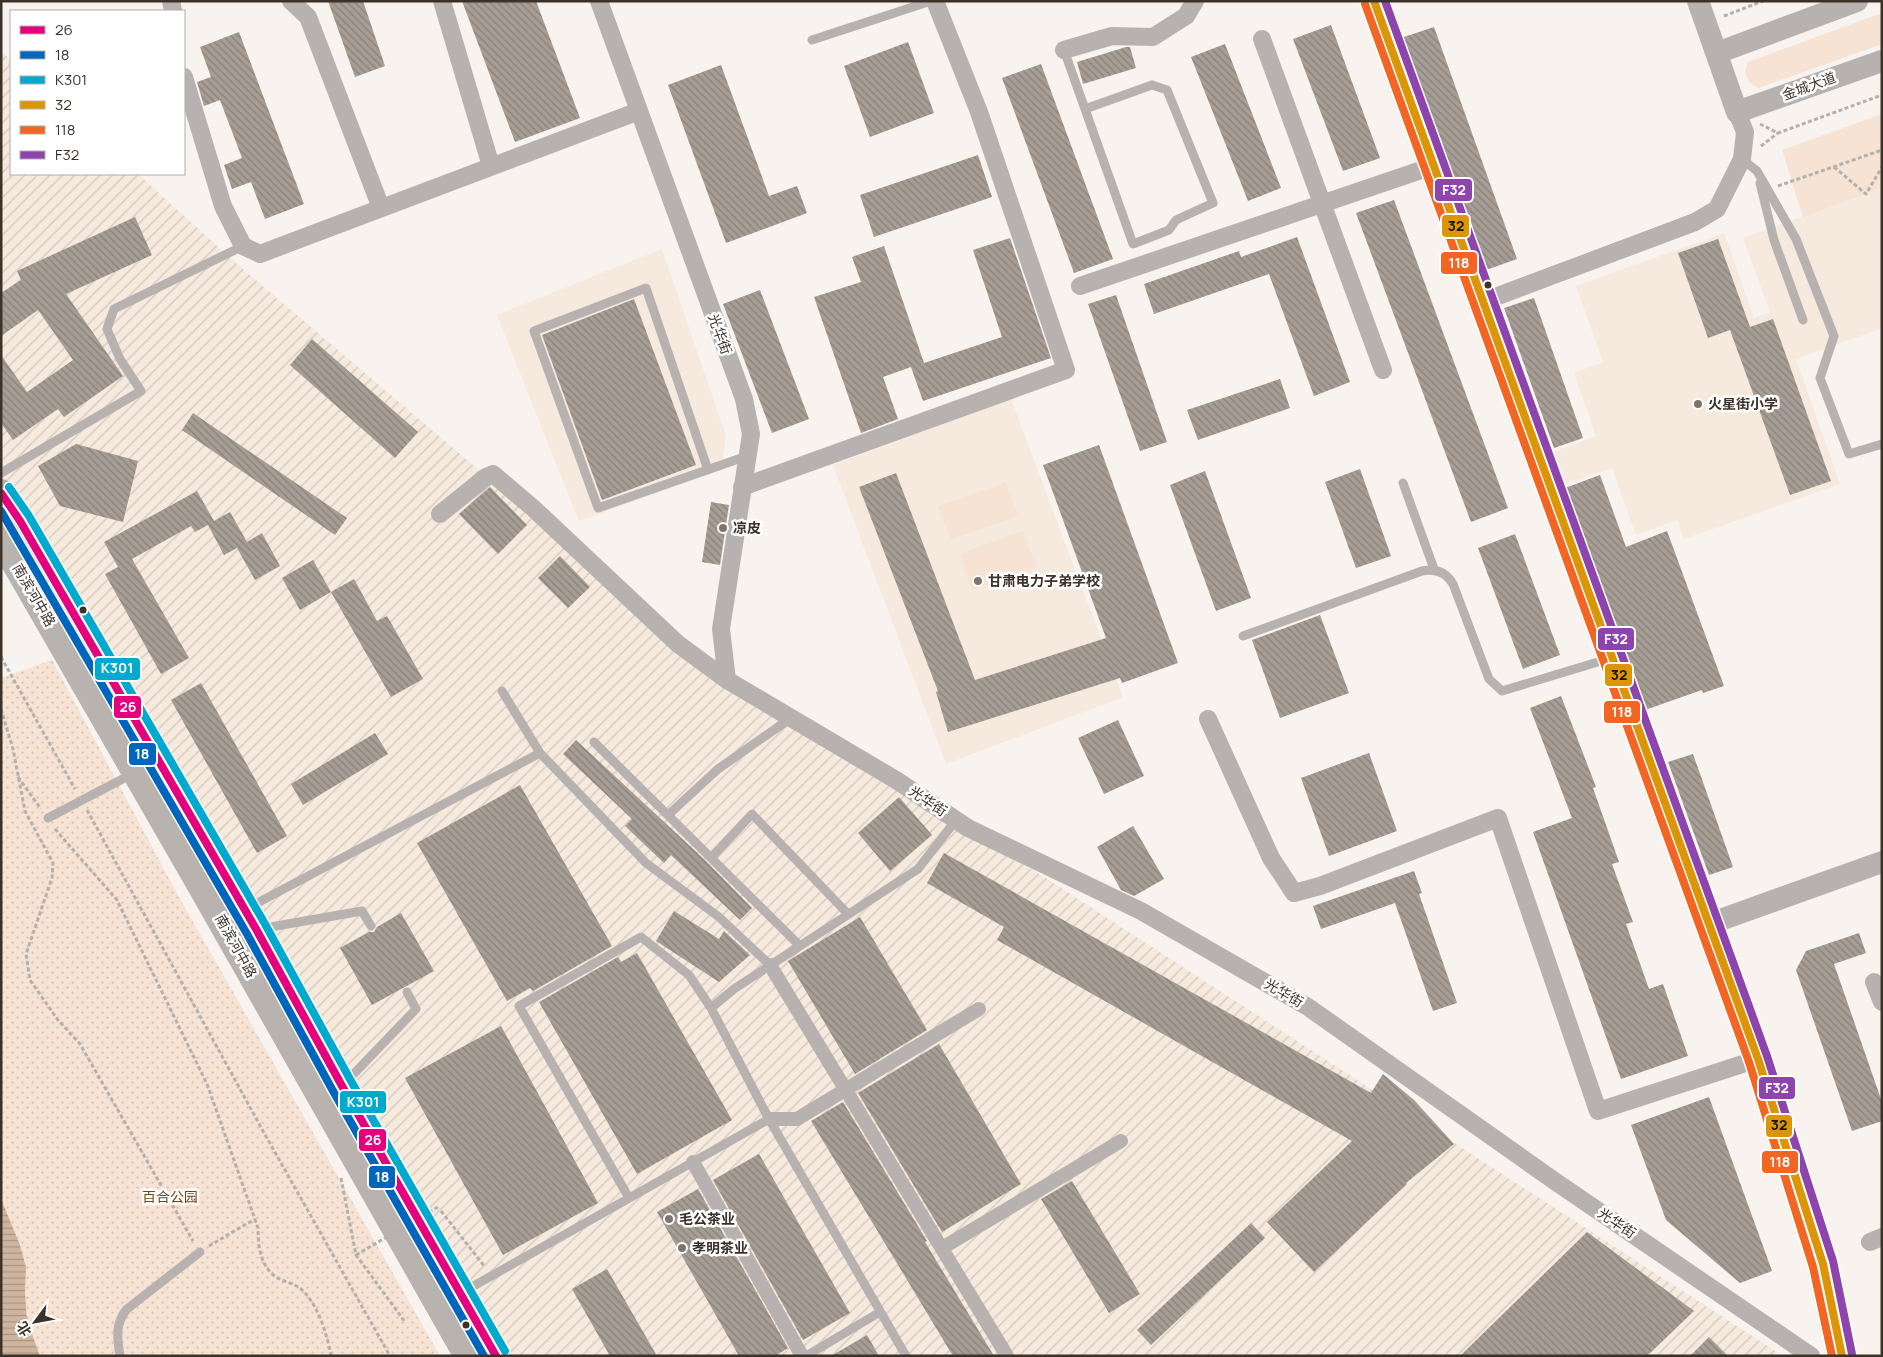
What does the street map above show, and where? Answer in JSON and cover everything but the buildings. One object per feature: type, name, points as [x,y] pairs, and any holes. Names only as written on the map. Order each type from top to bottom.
[{"type":"highway","name":"南滨河中路","points":[[1,493],[20,521],[250,920],[496,1356]]},
{"type":"highway","name":"南滨河中路","points":[[1,538],[468,1356]]},
{"type":"street","points":[[291,1],[308,17],[381,208]]},
{"type":"street","points":[[442,1],[492,166]]},
{"type":"street","name":"光华街","points":[[599,1],[744,400],[751,434],[721,629],[727,680]]},
{"type":"street","points":[[742,487],[1066,370],[979,112],[935,1]]},
{"type":"street","points":[[1064,50],[1112,36],[1153,37],[1186,16],[1195,1]]},
{"type":"street","points":[[1482,302],[1695,222],[1717,209],[1742,159],[1745,132],[1698,1]]},
{"type":"street","points":[[1717,53],[1858,1]]},
{"type":"street","points":[[1378,2],[1433,166],[1758,1059],[1823,1264],[1842,1356]]},
{"type":"street","points":[[1262,39],[1384,370]]},
{"type":"street","name":"金城大道","points":[[1737,112],[1882,61]]},
{"type":"street","points":[[185,80],[223,206],[244,246],[260,254],[639,111]]},
{"type":"street","points":[[1080,286],[1433,166]]},
{"type":"street","name":"光华街","points":[[440,514],[486,477],[493,474],[533,508],[678,644],[727,680],[896,780],[968,828],[1140,911],[1308,1006],[1556,1182],[1811,1356]]},
{"type":"street","points":[[1208,719],[1271,858],[1294,893],[1320,886],[1498,818],[1598,1111],[1758,1059]]},
{"type":"street","points":[[1709,924],[1882,862]]},
{"type":"street","points":[[770,965],[1007,1356]]},
{"type":"street","points":[[1874,982],[1882,1002]]},
{"type":"street","points":[[769,1119],[797,1118],[979,1009]]},
{"type":"street","points":[[942,1248],[1121,1141]]},
{"type":"street","points":[[693,1162],[802,1356]]},
{"type":"lane","points":[[812,40],[931,1]]},
{"type":"lane","points":[[1064,50],[1133,244],[1169,230],[1176,220],[1214,203],[1167,90],[1152,85],[1085,109]]},
{"type":"lane","points":[[1742,159],[1757,171],[1796,239],[1834,336],[1820,378],[1849,454],[1882,444]]},
{"type":"lane","points":[[1757,171],[1774,240],[1803,320]]},
{"type":"lane","points":[[1,473],[141,391],[120,359],[107,329],[114,309],[244,246]]},
{"type":"lane","points":[[708,470],[646,288],[534,331],[598,508],[708,470],[747,456]]},
{"type":"lane","points":[[1403,483],[1434,569]]},
{"type":"lane","points":[[1243,636],[1422,571],[1434,569],[1446,574],[1454,584],[1489,679],[1502,691],[1612,658]]},
{"type":"lane","points":[[502,691],[540,753],[646,863],[719,916],[770,965]]},
{"type":"lane","points":[[668,815],[718,769],[792,718]]},
{"type":"lane","points":[[594,742],[800,946]]},
{"type":"lane","points":[[231,938],[250,920],[540,753]]},
{"type":"lane","points":[[48,818],[82,802],[136,772]]},
{"type":"lane","points":[[711,858],[752,814],[848,914]]},
{"type":"lane","points":[[711,1008],[734,989],[918,869],[956,820]]},
{"type":"lane","points":[[250,920],[362,910],[370,926]]},
{"type":"lane","points":[[630,1198],[519,1006],[641,937],[689,975],[711,1008],[769,1119],[906,1356]]},
{"type":"lane","points":[[342,1086],[416,1008],[407,992]]},
{"type":"lane","points":[[461,1294],[769,1119]]},
{"type":"lane","points":[[120,1356],[117,1339],[120,1318],[127,1309],[200,1252]]},
{"type":"lane","points":[[806,1356],[880,1312]]},
{"type":"path","points":[[1705,22],[1763,1]]},
{"type":"path","points":[[1737,112],[1778,133],[1882,95]]},
{"type":"path","points":[[1768,190],[1882,150]]},
{"type":"path","points":[[1833,167],[1866,194],[1882,167]]},
{"type":"path","points":[[1,657],[268,1140],[390,1356]]},
{"type":"path","points":[[1,709],[26,811],[53,863],[52,878],[26,954],[30,980],[58,1020],[80,1044],[200,1252],[255,1219]]},
{"type":"path","points":[[18,777],[61,838],[117,900],[208,1084],[258,1228],[258,1248],[275,1277],[301,1288],[315,1308],[327,1335],[331,1356]]},
{"type":"path","points":[[340,1173],[356,1255],[405,1322]]},
{"type":"path","points":[[356,1255],[438,1207],[492,1276]]},
{"type":"shaded area","points":[[1,51],[10,59],[10,175],[139,175],[238,265],[680,641],[1783,1356],[488,1356],[1,550]]},
{"type":"shaded area","name":"火星街小学","points":[[1882,188],[1882,328],[1796,359],[1840,484],[1684,539],[1677,520],[1636,535],[1612,468],[1558,487],[1546,454],[1596,436],[1574,373],[1603,362],[1576,286],[1724,233],[1754,318],[1770,312],[1743,238]]},
{"type":"shaded area","points":[[662,249],[726,436],[721,470],[579,521],[497,315]]},
{"type":"shaded area","name":"甘肃电力子弟学校","points":[[1011,399],[1123,697],[946,764],[833,465]]},
{"type":"shaded area","points":[[1,1199],[20,1245],[26,1267],[27,1320],[40,1356],[1,1356]]},
{"type":"green space","points":[[1882,13],[1882,44],[1758,88],[1749,82],[1745,72],[1748,62]]},
{"type":"green space","points":[[1882,114],[1882,188],[1803,217],[1782,150]]},
{"type":"green space","points":[[1006,482],[1018,516],[951,540],[938,506]]},
{"type":"green space","points":[[1023,531],[1036,567],[972,590],[959,554]]},
{"type":"green space","name":"百合公园","points":[[52,660],[179,897],[440,1356],[40,1356],[27,1320],[26,1266],[20,1245],[1,1199],[1,678]]},
{"type":"transit line","name":"32","points":[[1374,1],[1758,1059],[1823,1264],[1842,1356]]},
{"type":"transit line","name":"F32","points":[[1385,1],[1767,1056],[1833,1261],[1852,1354]]},
{"type":"transit line","name":"118","points":[[1365,4],[1749,1062],[1813,1267],[1832,1356]]},
{"type":"transit line","name":"K301","points":[[9,487],[29,516],[265,924],[351,1081],[505,1351]]},
{"type":"transit line","name":"26","points":[[1,493],[20,521],[256,929],[342,1086],[496,1356]]},
{"type":"transit line","name":"18","points":[[1,511],[247,934],[333,1091],[484,1356]]},
{"type":"place","name":"火星街小学","points":[[1698,404]]},
{"type":"place","name":"凉皮","points":[[723,528]]},
{"type":"place","name":"甘肃电力子弟学校","points":[[978,581]]},
{"type":"place","name":"毛公茶业","points":[[669,1219]]},
{"type":"place","name":"孝明茶业","points":[[682,1248]]}]
